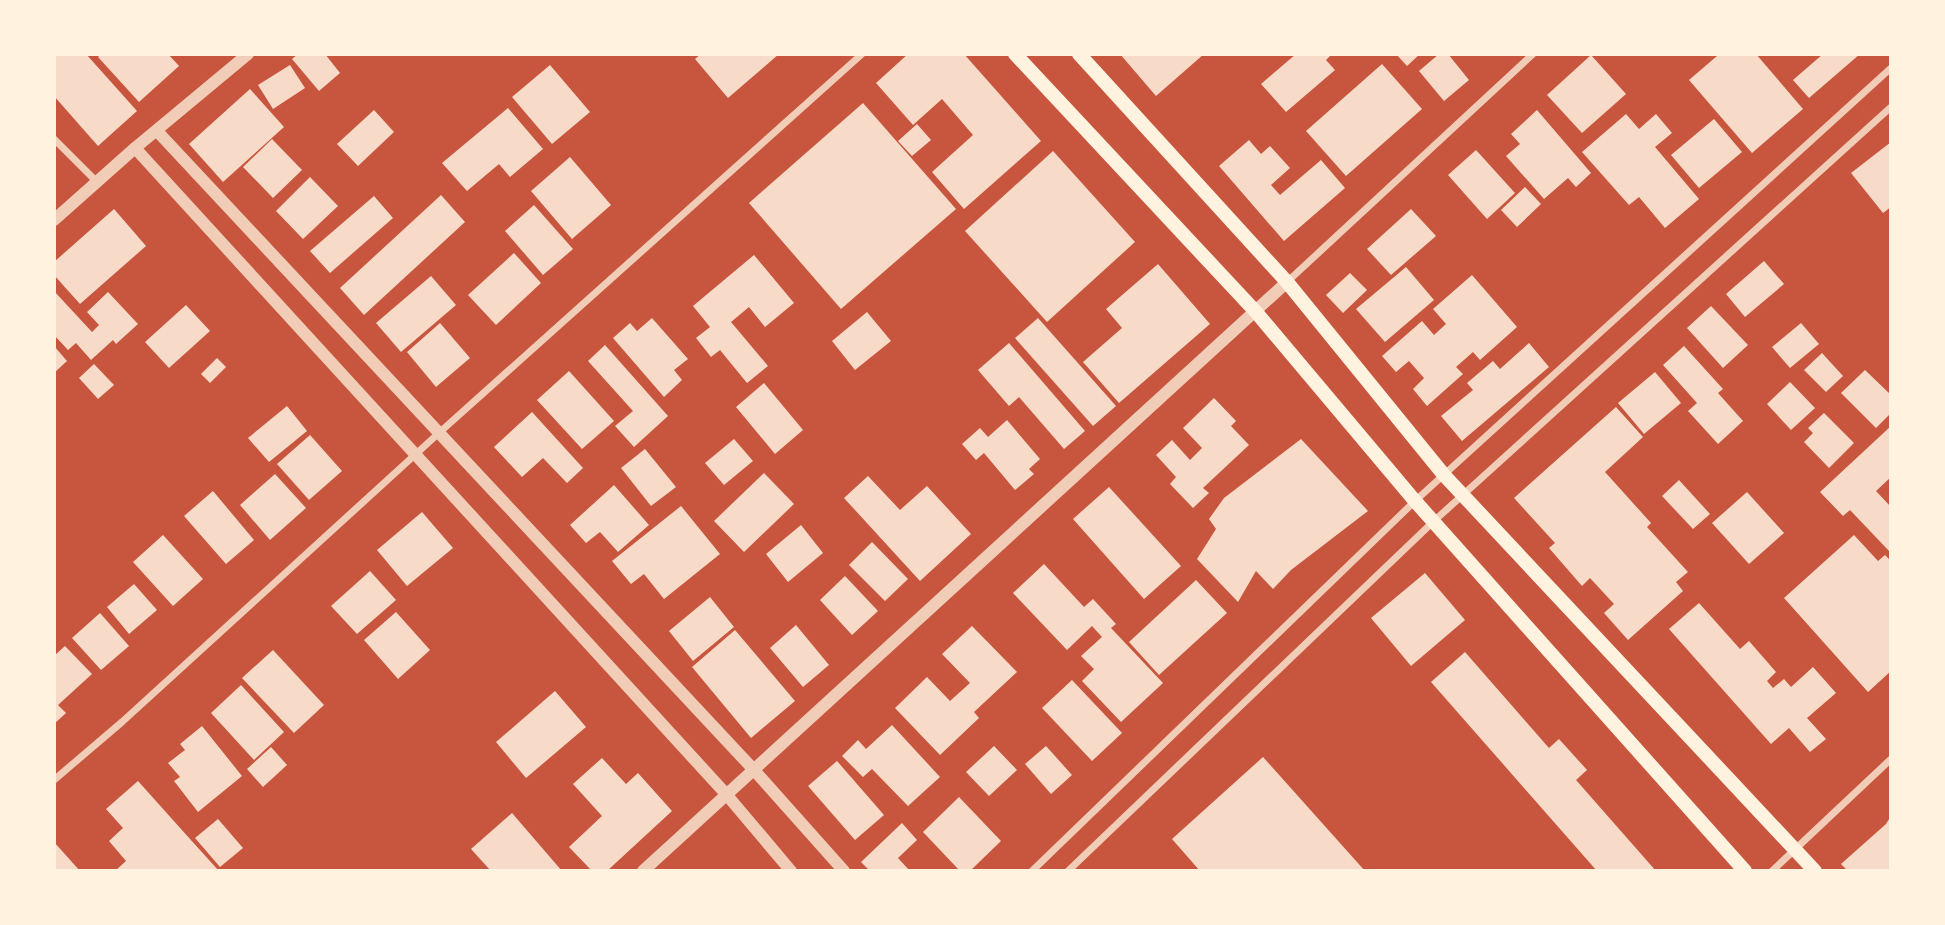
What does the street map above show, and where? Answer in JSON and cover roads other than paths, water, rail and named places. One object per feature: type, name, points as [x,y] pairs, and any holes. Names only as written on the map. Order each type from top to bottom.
[{"type":"main road","points":[[1016,54],[1256,312],[1415,501],[1745,871]]},
{"type":"main road","points":[[1079,54],[1287,282],[1444,475],[1815,871]]},
{"type":"street","points":[[54,220],[248,54]]},
{"type":"street","points":[[54,780],[122,722],[440,432],[862,54]]},
{"type":"street","points":[[643,871],[1256,312],[1533,54]]},
{"type":"street","points":[[1032,871],[1415,501],[1891,68]]},
{"type":"street","points":[[1068,871],[1434,521],[1891,107]]},
{"type":"street","points":[[157,131],[754,770],[844,871]]},
{"type":"street","points":[[54,139],[97,181]]},
{"type":"street","points":[[135,148],[726,794],[791,871]]},
{"type":"street","points":[[1772,871],[1891,759]]}]
